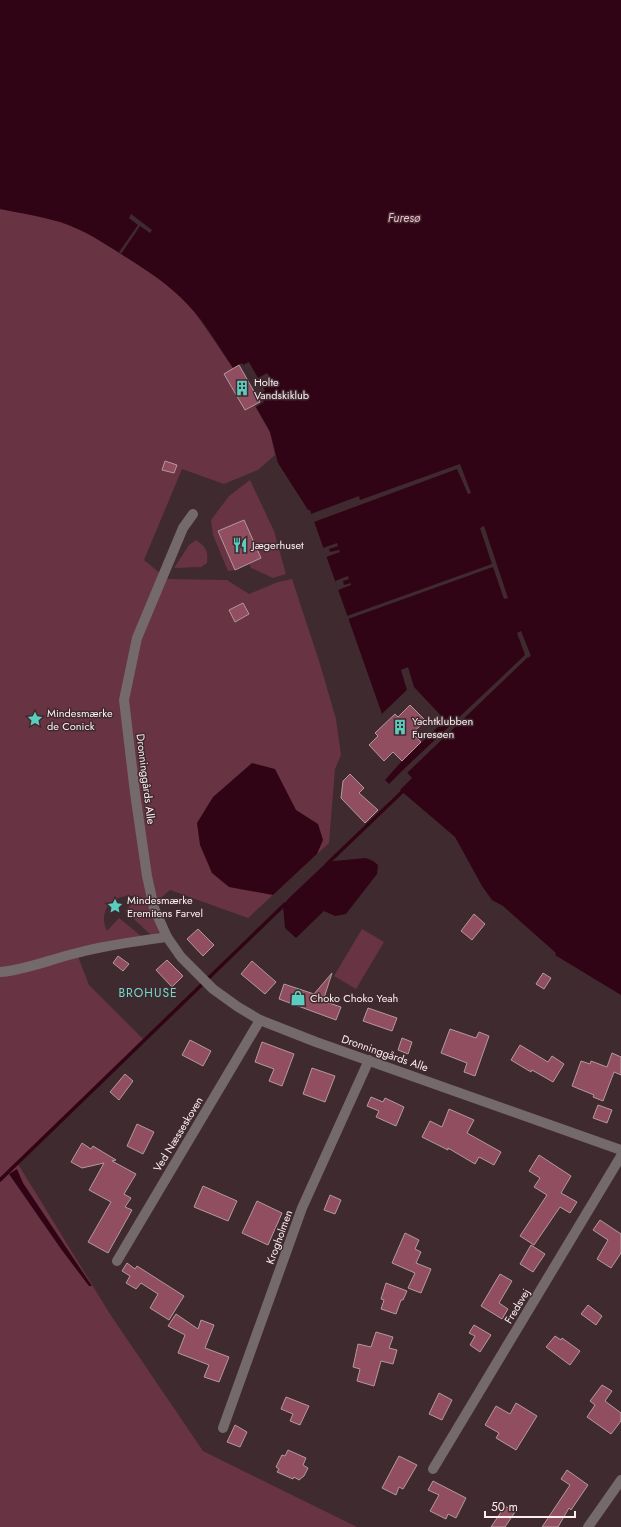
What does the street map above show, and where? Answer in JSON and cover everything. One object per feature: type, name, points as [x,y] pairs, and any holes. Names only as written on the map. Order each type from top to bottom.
[{"type":"street","name":"Dronninggårds Alle","points":[[193,514],[183,528],[137,638],[124,700],[147,876],[154,908],[167,936],[180,958],[196,971],[213,989],[238,1007],[260,1020],[316,1042],[621,1150]]},
{"type":"street","points":[[0,972],[13,971],[77,952],[167,936]]},
{"type":"street","name":"Ved Næsseskoven","points":[[117,1261],[260,1020]]},
{"type":"street","name":"Krogholmen","points":[[223,1428],[302,1208],[368,1060]]},
{"type":"street","name":"Fredsvej","points":[[433,1469],[621,1156]]},
{"type":"street","points":[[588,1527],[621,1480]]},
{"type":"shaded area","points":[[0,209],[61,222],[89,234],[153,274],[175,291],[191,307],[233,368],[270,432],[275,455],[258,470],[224,484],[182,469],[144,560],[167,579],[227,580],[249,594],[278,582],[292,579],[320,664],[336,719],[341,755],[335,769],[329,843],[248,918],[170,890],[149,908],[160,932],[151,935],[125,911],[139,897],[131,896],[116,899],[106,909],[104,923],[107,931],[119,918],[141,936],[75,949],[89,985],[145,1041],[18,1164],[110,1314],[203,1451],[357,1527],[0,1527]]},
{"type":"shaded area","points":[[250,480],[274,531],[286,574],[273,578],[251,568],[249,564],[261,558],[244,520],[218,532],[235,570],[228,571],[213,535],[211,520],[229,496]]},
{"type":"shaded area","points":[[196,540],[206,550],[207,563],[201,567],[174,568],[189,545]]},
{"type":"shaded area","points":[[362,929],[384,942],[356,989],[334,976]]},
{"type":"water","name":"Furesø","points":[[0,0],[621,0],[621,995],[555,955],[556,953],[503,906],[492,900],[482,886],[455,837],[400,790],[412,778],[404,769],[389,784],[385,780],[402,761],[440,725],[407,690],[382,714],[310,510],[308,510],[278,463],[270,432],[256,407],[264,402],[242,363],[233,368],[201,320],[182,298],[142,267],[109,246],[85,232],[69,225],[38,216],[0,209]]},
{"type":"water","points":[[252,763],[275,769],[296,810],[318,824],[323,840],[317,854],[273,895],[229,887],[212,873],[200,845],[197,823],[213,797]]},
{"type":"water","points":[[366,858],[378,865],[377,874],[346,914],[335,916],[324,911],[296,938],[285,928],[283,906],[288,899],[326,863]]},
{"type":"water","points":[[17,1169],[23,1183],[92,1286],[89,1286],[61,1249],[9,1174]]},
{"type":"pier","points":[[131,214],[152,230],[150,233],[140,226],[121,254],[119,252],[138,225],[129,218]]},
{"type":"pier","points":[[249,362],[258,378],[267,373],[271,379],[262,384],[265,391],[259,394],[243,365]]},
{"type":"pier","points":[[460,464],[471,493],[468,494],[457,469],[314,522],[311,514],[359,496],[360,500]]},
{"type":"pier","points":[[484,526],[508,598],[504,599],[493,567],[348,619],[347,616],[492,564],[480,528]]},
{"type":"pier","points":[[337,543],[338,546],[329,549],[330,552],[339,550],[340,552],[326,557],[323,548]]},
{"type":"pier","points":[[348,576],[349,579],[343,581],[344,585],[351,583],[351,585],[338,590],[335,581]]},
{"type":"pier","points":[[521,631],[531,656],[527,658],[407,773],[404,769],[525,655],[517,633]]},
{"type":"pier","points":[[408,667],[414,687],[445,720],[440,725],[434,719],[433,720],[407,693],[383,716],[382,714],[407,690],[401,670]]},
{"type":"building","name":"Holte Vandskiklub","points":[[239,365],[260,402],[245,410],[224,374]]},
{"type":"building","points":[[165,461],[177,465],[174,473],[162,470]]},
{"type":"building","name":"Jægerhuset","points":[[244,520],[261,558],[235,570],[218,531]]},
{"type":"building","points":[[243,603],[249,614],[235,622],[229,610]]},
{"type":"building","name":"Yachtklubben Furesøen","points":[[410,705],[426,721],[412,733],[421,742],[402,761],[393,752],[384,761],[369,745],[378,736],[375,733],[395,714],[398,717]]},
{"type":"building","points":[[350,774],[364,788],[359,793],[378,810],[365,823],[341,798],[343,781]]},
{"type":"building","points":[[474,914],[485,924],[472,940],[461,931]]},
{"type":"building","points":[[198,929],[214,945],[203,956],[187,939]]},
{"type":"building","points":[[118,956],[129,964],[123,971],[113,963]]},
{"type":"building","points":[[167,960],[183,976],[172,987],[156,970]]},
{"type":"building","points":[[252,961],[276,982],[265,994],[241,974]]},
{"type":"building","points":[[332,973],[323,1001],[341,1007],[336,1020],[279,999],[284,984],[314,994]]},
{"type":"building","points":[[543,973],[551,978],[544,989],[536,984]]},
{"type":"building","points":[[368,1008],[397,1018],[392,1031],[363,1021]]},
{"type":"building","points":[[450,1029],[476,1038],[479,1032],[489,1036],[475,1076],[464,1072],[467,1063],[441,1053]]},
{"type":"building","points":[[402,1038],[412,1042],[408,1054],[398,1050]]},
{"type":"building","points":[[190,1040],[211,1051],[203,1066],[182,1055]]},
{"type":"building","points":[[262,1042],[294,1054],[282,1086],[269,1081],[274,1069],[255,1062]]},
{"type":"building","points":[[520,1045],[548,1062],[552,1056],[564,1064],[553,1082],[532,1070],[531,1072],[511,1060]]},
{"type":"building","points":[[612,1053],[621,1057],[621,1075],[614,1072],[603,1101],[593,1097],[594,1095],[572,1086],[581,1061],[590,1064],[591,1061],[607,1067]]},
{"type":"building","points":[[312,1068],[335,1076],[325,1102],[303,1094]]},
{"type":"building","points":[[125,1074],[133,1081],[119,1100],[110,1092]]},
{"type":"building","points":[[371,1097],[383,1102],[385,1098],[404,1107],[396,1126],[376,1117],[379,1111],[367,1106]]},
{"type":"building","points":[[598,1105],[612,1110],[607,1123],[593,1118]]},
{"type":"building","points":[[449,1109],[474,1120],[467,1133],[501,1152],[494,1165],[479,1157],[475,1164],[448,1148],[448,1150],[422,1137],[430,1121],[442,1127]]},
{"type":"building","points":[[137,1124],[154,1132],[143,1154],[127,1146]]},
{"type":"building","points":[[82,1143],[91,1149],[93,1146],[116,1160],[112,1161],[136,1174],[124,1194],[131,1198],[125,1207],[132,1210],[108,1253],[88,1242],[111,1202],[89,1190],[104,1163],[82,1168],[71,1162]]},
{"type":"building","points":[[539,1155],[571,1176],[561,1193],[577,1202],[570,1213],[560,1207],[534,1245],[520,1236],[547,1195],[534,1187],[540,1178],[529,1171]]},
{"type":"building","points":[[203,1186],[237,1201],[228,1221],[194,1207]]},
{"type":"building","points":[[330,1195],[341,1200],[335,1214],[324,1210]]},
{"type":"building","points":[[257,1201],[282,1213],[268,1245],[242,1233]]},
{"type":"building","points":[[600,1220],[621,1234],[621,1253],[611,1268],[597,1259],[608,1240],[593,1230]]},
{"type":"building","points":[[405,1233],[419,1240],[415,1249],[421,1252],[416,1263],[431,1269],[421,1293],[408,1288],[415,1273],[392,1263]]},
{"type":"building","points":[[531,1245],[545,1254],[533,1272],[520,1264]]},
{"type":"building","points":[[127,1263],[135,1269],[137,1266],[184,1296],[169,1320],[150,1308],[158,1294],[141,1283],[136,1289],[126,1283],[130,1276],[122,1271]]},
{"type":"building","points":[[500,1274],[512,1281],[499,1303],[508,1309],[502,1319],[481,1306]]},
{"type":"building","points":[[386,1283],[407,1291],[403,1300],[401,1300],[396,1314],[381,1309],[384,1300],[381,1299]]},
{"type":"building","points":[[588,1305],[602,1316],[596,1325],[581,1314]]},
{"type":"building","points":[[176,1314],[198,1329],[201,1320],[214,1325],[205,1348],[229,1357],[219,1382],[204,1377],[209,1365],[178,1353],[185,1335],[168,1326]]},
{"type":"building","points":[[474,1325],[491,1335],[480,1352],[470,1345],[475,1336],[469,1333]]},
{"type":"building","points":[[376,1332],[393,1337],[389,1348],[397,1350],[393,1364],[381,1361],[374,1386],[357,1381],[360,1369],[353,1367],[358,1344],[371,1347]]},
{"type":"building","points":[[555,1336],[561,1340],[562,1338],[580,1351],[570,1365],[546,1347]]},
{"type":"building","points":[[602,1385],[612,1391],[605,1401],[621,1413],[621,1421],[611,1434],[587,1417],[595,1405],[590,1401]]},
{"type":"building","points":[[439,1393],[452,1400],[442,1420],[429,1414]]},
{"type":"building","points":[[286,1397],[309,1406],[300,1425],[290,1421],[293,1414],[281,1409]]},
{"type":"building","points":[[516,1403],[537,1416],[516,1450],[496,1438],[499,1433],[485,1425],[496,1406],[510,1414]]},
{"type":"building","points":[[235,1425],[247,1432],[240,1447],[227,1442]]},
{"type":"building","points":[[288,1450],[306,1458],[303,1465],[308,1468],[304,1476],[299,1480],[277,1472],[279,1469],[276,1467],[282,1455],[285,1456]]},
{"type":"building","points":[[399,1456],[417,1465],[403,1489],[399,1487],[396,1495],[382,1488]]},
{"type":"building","points":[[567,1470],[588,1485],[571,1510],[569,1508],[558,1527],[542,1527],[570,1485],[561,1479]]},
{"type":"building","points":[[433,1481],[466,1498],[456,1518],[448,1514],[446,1519],[430,1511],[439,1495],[428,1490]]},
{"type":"building","points":[[505,1506],[515,1512],[505,1527],[491,1527]]},
{"type":"waterway","points":[[327,864],[402,792]]},
{"type":"waterway","points":[[0,1180],[285,904]]},
{"type":"place","name":"Holte Vandskiklub","points":[[242,388]]},
{"type":"place","name":"Jægerhuset","points":[[240,545]]},
{"type":"place","name":"Mindesmærke de Conick","points":[[35,719]]},
{"type":"place","name":"Yachtklubben Furesøen","points":[[400,727]]},
{"type":"place","name":"Mindesmærke Eremitens Farvel","points":[[115,906]]},
{"type":"place","name":"Choko Choko Yeah","points":[[298,998]]},
{"type":"district","name":"BROHUSE","points":[[148,993]]}]
